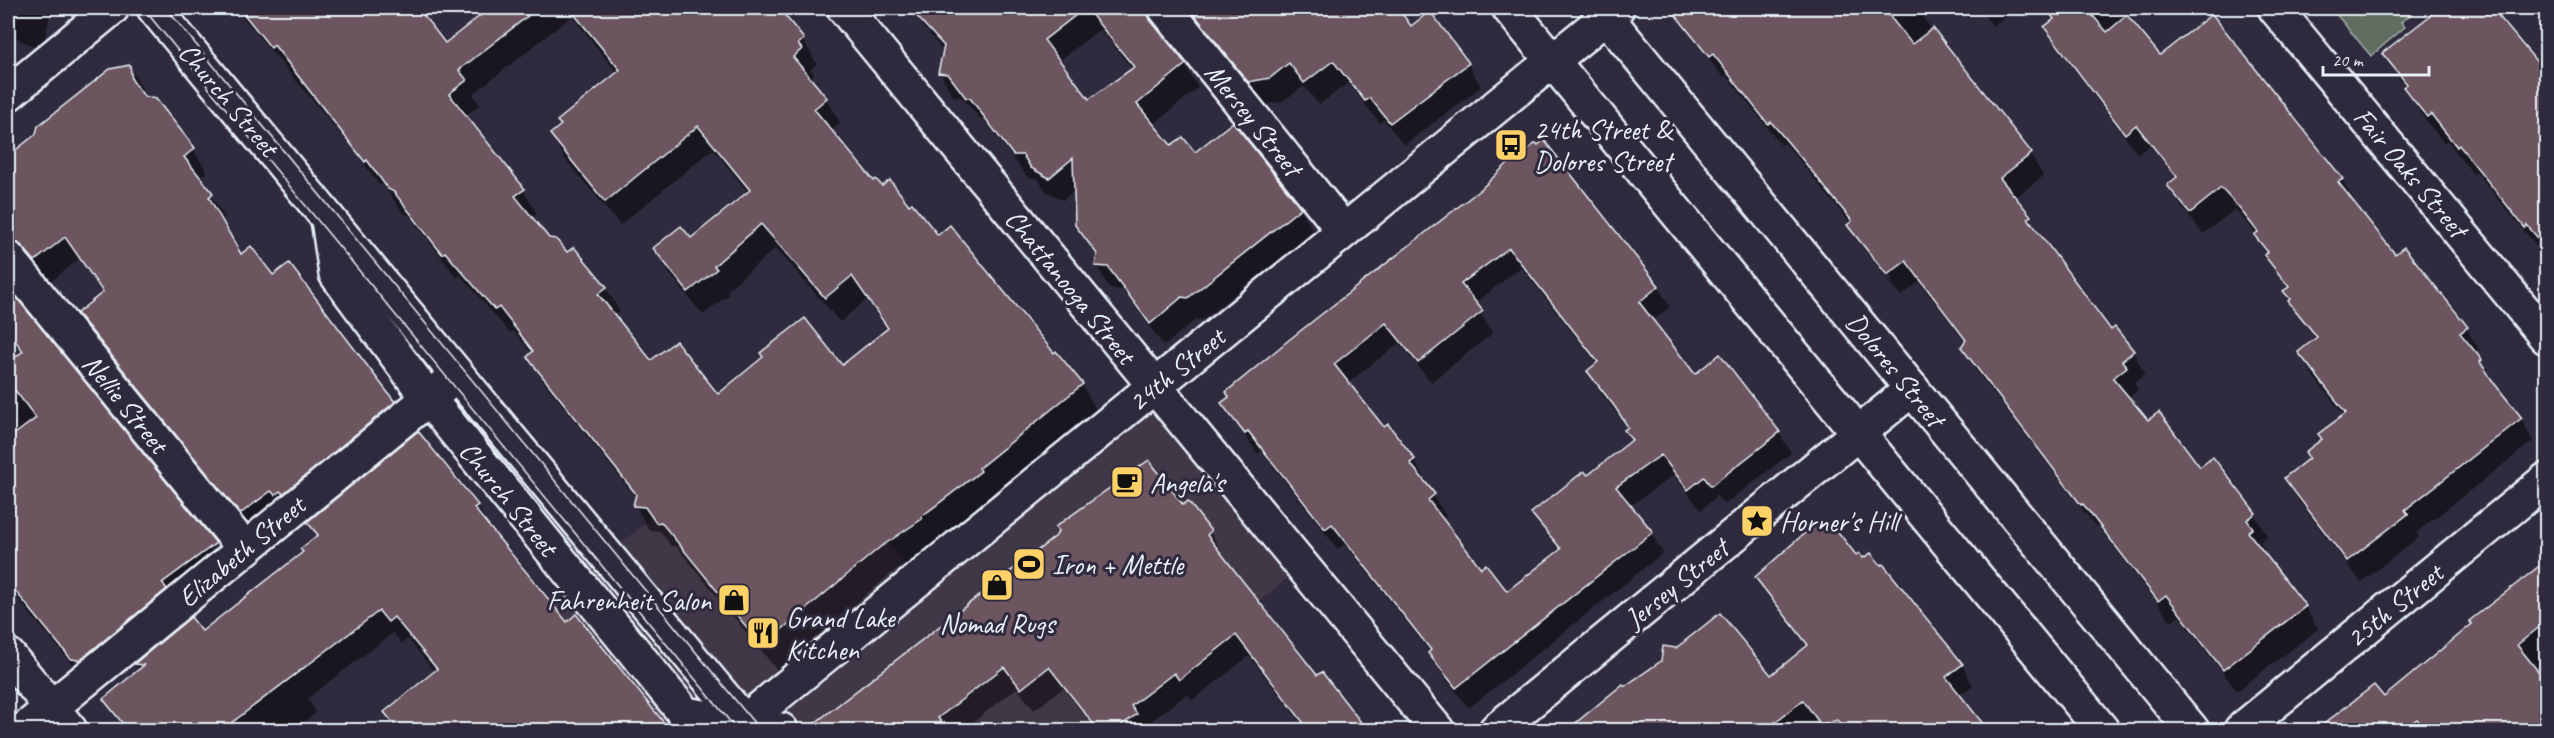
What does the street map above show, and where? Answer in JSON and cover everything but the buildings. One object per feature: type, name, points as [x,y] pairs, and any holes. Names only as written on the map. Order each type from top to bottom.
[{"type":"street","points":[[8,94],[112,8]]},
{"type":"street","name":"Church Street","points":[[153,8],[458,374],[743,728]]},
{"type":"street","name":"Chattanooga Street","points":[[844,8],[1153,388],[1437,730]]},
{"type":"street","name":"Mersey Street","points":[[1165,8],[1344,231]]},
{"type":"street","points":[[1509,8],[2102,730]]},
{"type":"street","name":"Fair Oaks Street","points":[[2275,8],[2547,337]]},
{"type":"street","name":"24th Street","points":[[743,728],[1552,60],[1607,10]]},
{"type":"street","name":"Dolores Street","points":[[1607,10],[1912,389],[2192,730]]},
{"type":"street","name":"Church Street","points":[[328,218],[336,274],[428,398],[685,714],[743,728],[781,730]]},
{"type":"street","name":"Nellie Street","points":[[8,258],[244,548]]},
{"type":"street","name":"Elizabeth Street","points":[[24,730],[61,720],[244,548],[458,374]]},
{"type":"street","name":"Jersey Street","points":[[1496,730],[1912,389]]},
{"type":"street","name":"25th Street","points":[[2241,730],[2547,480]]},
{"type":"street","points":[[8,655],[61,720]]},
{"type":"shaded area","points":[[1154,400],[1295,572],[1103,730],[392,730],[781,412],[925,588]]},
{"type":"green space","points":[[2331,8],[2419,8],[2401,22],[2405,27],[2371,56]]},
{"type":"tram line","points":[[143,8],[737,730]]},
{"type":"tram line","points":[[166,8],[760,730]]},
{"type":"place","name":"24th Street & Dolores Street","points":[[1511,145]]},
{"type":"place","name":"Angela's","points":[[1127,482]]},
{"type":"place","name":"Horner's Hill","points":[[1757,521]]},
{"type":"place","name":"Iron + Mettle","points":[[1029,564]]},
{"type":"place","name":"Nomad Rugs","points":[[997,585]]},
{"type":"place","name":"Fahrenheit Salon","points":[[734,600]]},
{"type":"place","name":"Grand Lake Kitchen","points":[[763,633]]}]
